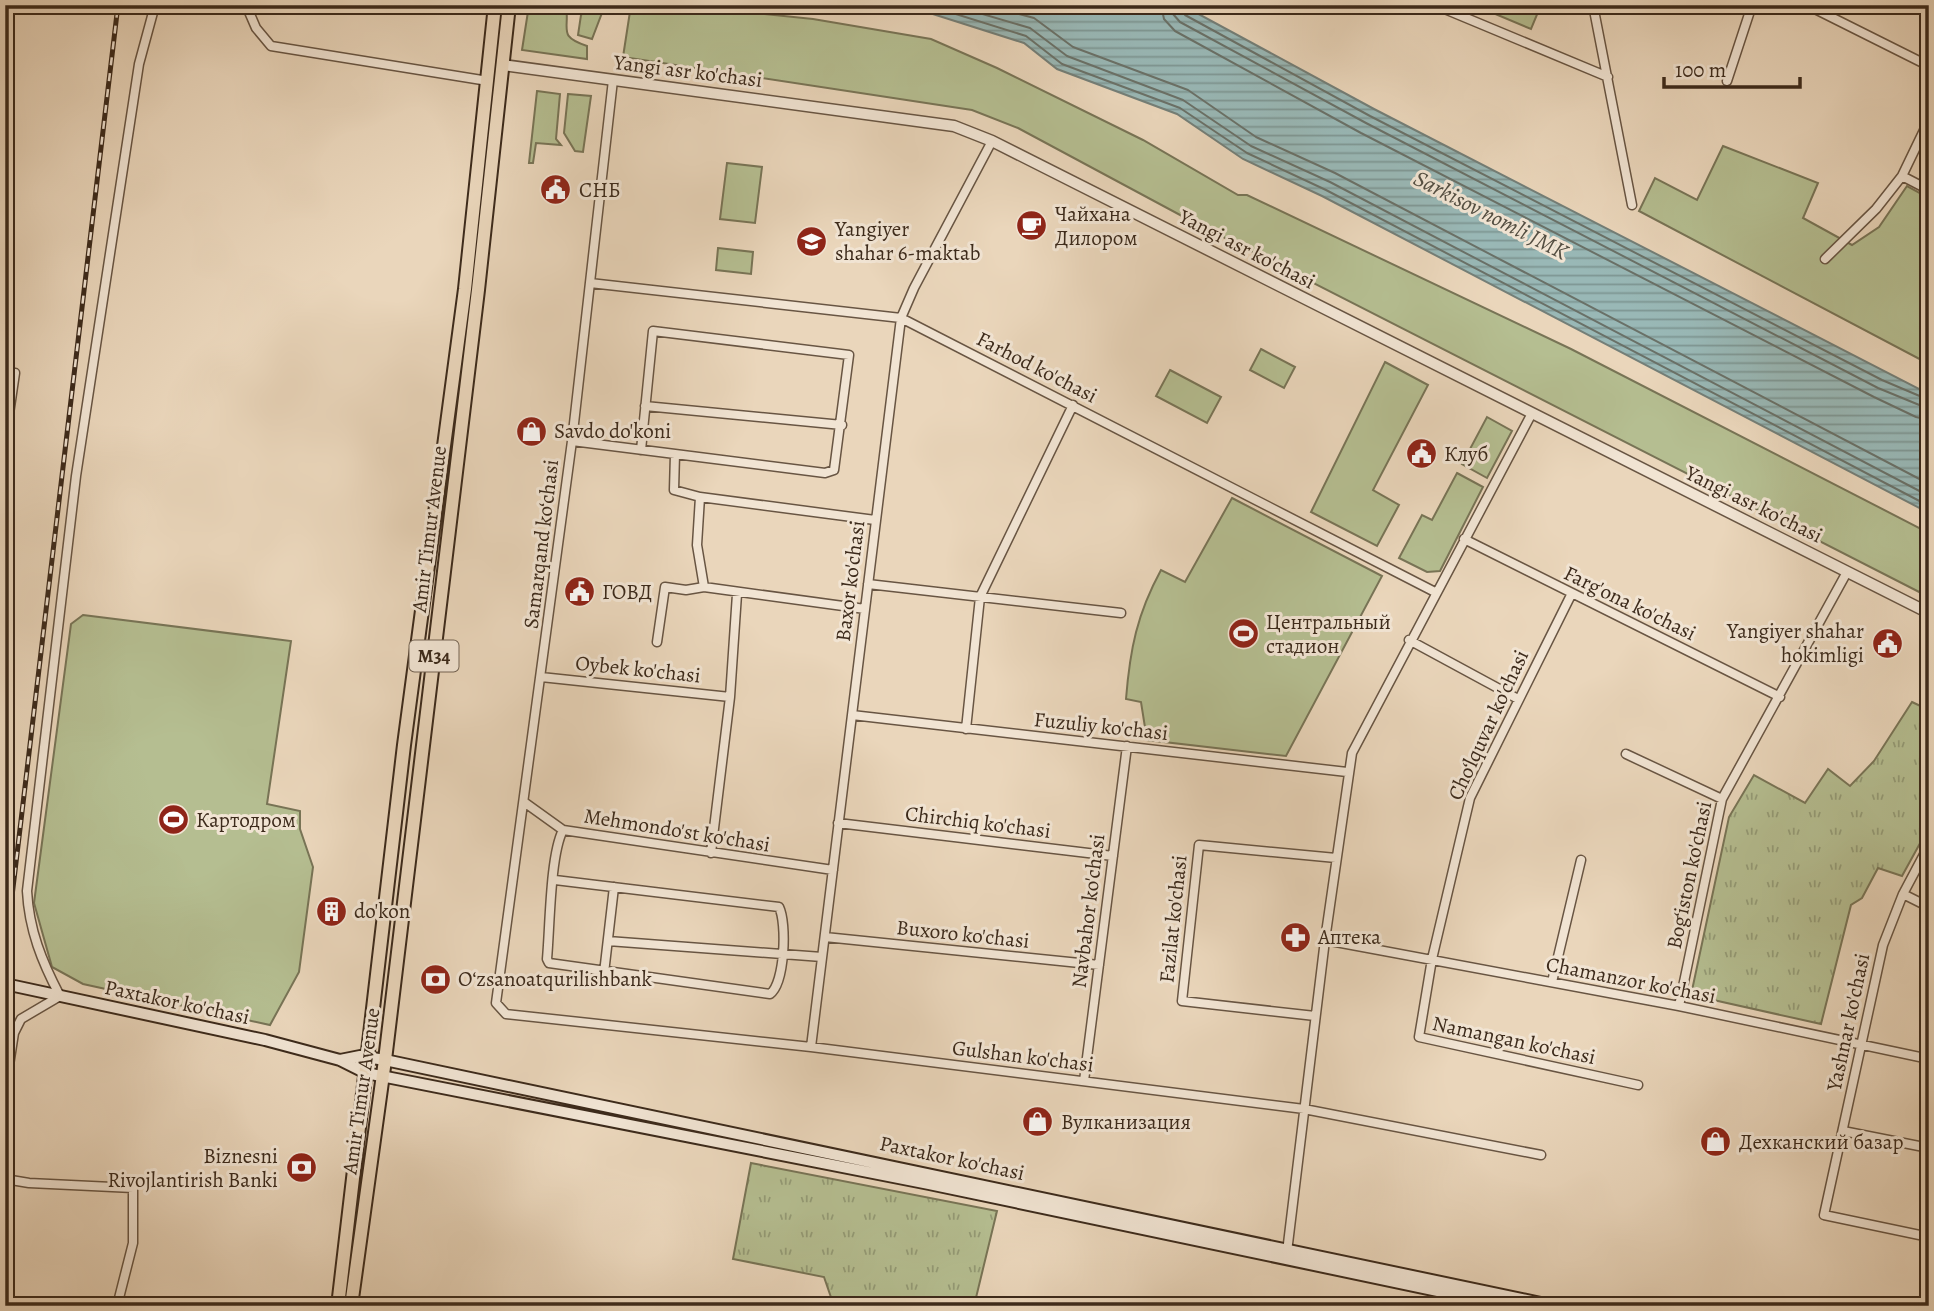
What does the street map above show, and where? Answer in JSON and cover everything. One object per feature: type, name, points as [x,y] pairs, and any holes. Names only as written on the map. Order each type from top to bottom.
[{"type":"highway","name":"Amir Timur Avenue","points":[[338,1306],[404,745],[465,289],[495,5]]},
{"type":"highway","name":"Amir Timur Avenue","points":[[351,1306],[386,1060],[509,5]]},
{"type":"highway","points":[[404,745],[423,747]]},
{"type":"main road","name":"Paxtakor ko'chasi","points":[[5,984],[340,1060],[366,1073],[1555,1306]]},
{"type":"main road","name":"Paxtakor ko'chasi","points":[[340,1060],[350,1056],[386,1060],[1287,1253],[1509,1306]]},
{"type":"street","points":[[5,1091],[14,1033],[21,1019],[60,996],[38,952],[28,913],[27,891],[76,476],[139,64],[155,5]]},
{"type":"street","points":[[246,5],[256,27],[271,46],[488,81]]},
{"type":"street","points":[[1435,5],[1608,78]]},
{"type":"street","points":[[1593,5],[1632,205]]},
{"type":"street","points":[[1727,81],[1752,5]]},
{"type":"street","points":[[1807,5],[1929,66]]},
{"type":"street","name":"Yangi asr ko'chasi","points":[[503,65],[954,126],[992,141],[1531,415],[1929,613]]},
{"type":"street","name":"Samarqand ko‘chasi","points":[[499,1010],[496,1003],[572,441],[613,80]]},
{"type":"street","points":[[1825,259],[1875,209],[1902,176],[1929,120]]},
{"type":"street","name":"Baxor ko'chasi","points":[[811,1047],[901,318],[914,288],[992,141]]},
{"type":"street","points":[[1902,176],[1929,190]]},
{"type":"street","name":"Farhod ko'chasi","points":[[590,283],[901,318],[1434,592]]},
{"type":"street","points":[[572,441],[641,450],[825,473],[834,470],[842,425],[849,355],[653,331],[641,450]]},
{"type":"street","points":[[5,372],[15,373],[5,441]]},
{"type":"street","points":[[966,729],[980,597],[1073,405]]},
{"type":"street","points":[[645,406],[842,425]]},
{"type":"street","points":[[1287,1253],[1315,1016],[1352,753],[1434,592],[1531,415]]},
{"type":"street","points":[[675,454],[674,490],[700,497],[875,520]]},
{"type":"street","points":[[700,497],[697,545],[704,587]]},
{"type":"street","name":"Farg'ona ko'chasi","points":[[1464,539],[1780,697]]},
{"type":"street","name":"Bog‘iston ko'chasi","points":[[1679,1006],[1722,799],[1847,572]]},
{"type":"street","points":[[867,584],[1121,613]]},
{"type":"street","points":[[657,642],[665,587],[686,590],[704,587],[864,609]]},
{"type":"street","points":[[711,853],[730,697],[737,593]]},
{"type":"street","name":"Cho‘lquvar ko'chasi","points":[[1432,959],[1470,798],[1572,593]]},
{"type":"street","points":[[1409,640],[1518,699]]},
{"type":"street","name":"Oybek ko'chasi","points":[[541,677],[730,697]]},
{"type":"street","name":"Fuzuliy ko'chasi","points":[[852,715],[1348,772]]},
{"type":"street","name":"Navbahor ko'chasi","points":[[1084,1081],[1127,746]]},
{"type":"street","points":[[1626,754],[1722,799]]},
{"type":"street","name":"Mehmondo'st ko'chasi","points":[[524,802],[564,830],[833,870]]},
{"type":"street","name":"Chirchiq ko'chasi","points":[[838,823],[1113,856]]},
{"type":"street","points":[[555,880],[779,907],[783,953],[777,988],[770,994],[604,973],[549,963],[555,880],[559,839],[564,830]]},
{"type":"street","name":"Fazilat ko'chasi","points":[[1315,1016],[1182,1001],[1199,845],[1336,859]]},
{"type":"street","name":"Yashnar ko'chasi","points":[[1929,845],[1903,894],[1883,945],[1824,1215],[1929,1237]]},
{"type":"street","points":[[1552,982],[1581,860]]},
{"type":"street","points":[[604,973],[614,887]]},
{"type":"street","points":[[1903,894],[1929,907]]},
{"type":"street","name":"Buxoro ko'chasi","points":[[825,936],[1098,965]]},
{"type":"street","name":"Chamanzor ko'chasi","points":[[1325,940],[1679,1006],[1929,1059]]},
{"type":"street","points":[[608,941],[822,957]]},
{"type":"street","name":"Namangan ko'chasi","points":[[1432,959],[1419,1037],[1638,1085]]},
{"type":"street","name":"Gulshan ko'chasi","points":[[499,1010],[506,1014],[811,1047],[1304,1109],[1541,1155]]},
{"type":"street","points":[[1843,1131],[1929,1148]]},
{"type":"street","points":[[5,1178],[29,1183],[133,1188],[133,1243],[117,1306]]},
{"type":"green space","points":[[529,5],[566,5],[568,35],[587,46],[587,59],[522,50]]},
{"type":"green space","points":[[593,5],[605,5],[592,39],[578,35],[581,15]]},
{"type":"green space","points":[[631,5],[679,5],[813,19],[931,39],[997,68],[1143,140],[1238,195],[1247,195],[1571,349],[1929,533],[1929,597],[1182,216],[1018,128],[972,110],[623,57]]},
{"type":"green space","points":[[1474,5],[1541,5],[1531,29]]},
{"type":"green space","points":[[537,91],[560,94],[556,139],[561,145],[536,143],[533,163],[529,163]]},
{"type":"green space","points":[[568,94],[591,96],[583,152],[575,151],[564,133]]},
{"type":"green space","points":[[1723,146],[1818,183],[1803,218],[1852,245],[1879,227],[1907,186],[1929,198],[1929,364],[1639,211],[1655,178],[1697,200]]},
{"type":"green space","points":[[727,163],[762,167],[755,223],[720,219]]},
{"type":"green space","points":[[718,248],[753,252],[751,274],[716,270]]},
{"type":"green space","points":[[1261,349],[1295,367],[1284,388],[1250,370]]},
{"type":"green space","points":[[1385,362],[1428,385],[1373,490],[1399,505],[1377,546],[1311,512]]},
{"type":"green space","points":[[1170,370],[1221,397],[1207,423],[1156,396]]},
{"type":"green space","points":[[1487,417],[1512,431],[1487,478],[1462,464]]},
{"type":"green space","points":[[1457,473],[1483,487],[1440,571],[1427,572],[1399,558],[1422,515],[1432,520]]},
{"type":"green space","name":"Центральный стадион","points":[[1232,498],[1382,576],[1286,756],[1147,740],[1141,702],[1126,699],[1136,632],[1161,570],[1185,582]]},
{"type":"green space","name":"Картодром","points":[[83,615],[291,641],[267,804],[300,811],[300,829],[313,867],[299,972],[270,1025],[83,984],[52,967],[34,903],[71,624]]},
{"type":"green space","points":[[1912,702],[1929,710],[1929,827],[1902,876],[1878,868],[1862,898],[1851,905],[1821,1024],[1691,995],[1729,817],[1754,775],[1805,803],[1828,769],[1850,786],[1874,761]]},
{"type":"green space","points":[[751,1163],[997,1211],[974,1306],[834,1306],[824,1277],[733,1259]]},
{"type":"water","name":"Sarkisov nomli JMK","points":[[889,5],[1182,5],[1374,109],[1929,394],[1929,513],[1322,196],[1243,159],[1177,114],[1057,69],[1024,43],[914,8]]},
{"type":"railway","points":[[5,955],[118,5]]},
{"type":"place","name":"СНБ","points":[[556,190]]},
{"type":"place","name":"Чайхана Дилором","points":[[1032,226]]},
{"type":"place","name":"Yangiyer shahar 6-maktab","points":[[812,241]]},
{"type":"place","name":"Savdo do'koni","points":[[531,431]]},
{"type":"place","name":"Клуб","points":[[1421,454]]},
{"type":"place","name":"ГОВД","points":[[579,592]]},
{"type":"place","name":"Центральный стадион","points":[[1243,634]]},
{"type":"place","name":"Yangiyer shahar hokimligi","points":[[1887,643]]},
{"type":"place","name":"Картодром","points":[[173,820]]},
{"type":"place","name":"do'kon","points":[[331,911]]},
{"type":"place","name":"Аптека","points":[[1295,937]]},
{"type":"place","name":"Oʻzsanoatqurilishbank","points":[[435,979]]},
{"type":"place","name":"Вулканизация","points":[[1038,1122]]},
{"type":"place","name":"Дехканский базар","points":[[1716,1142]]},
{"type":"place","name":"Biznesni Rivojlantirish Banki","points":[[301,1168]]}]
